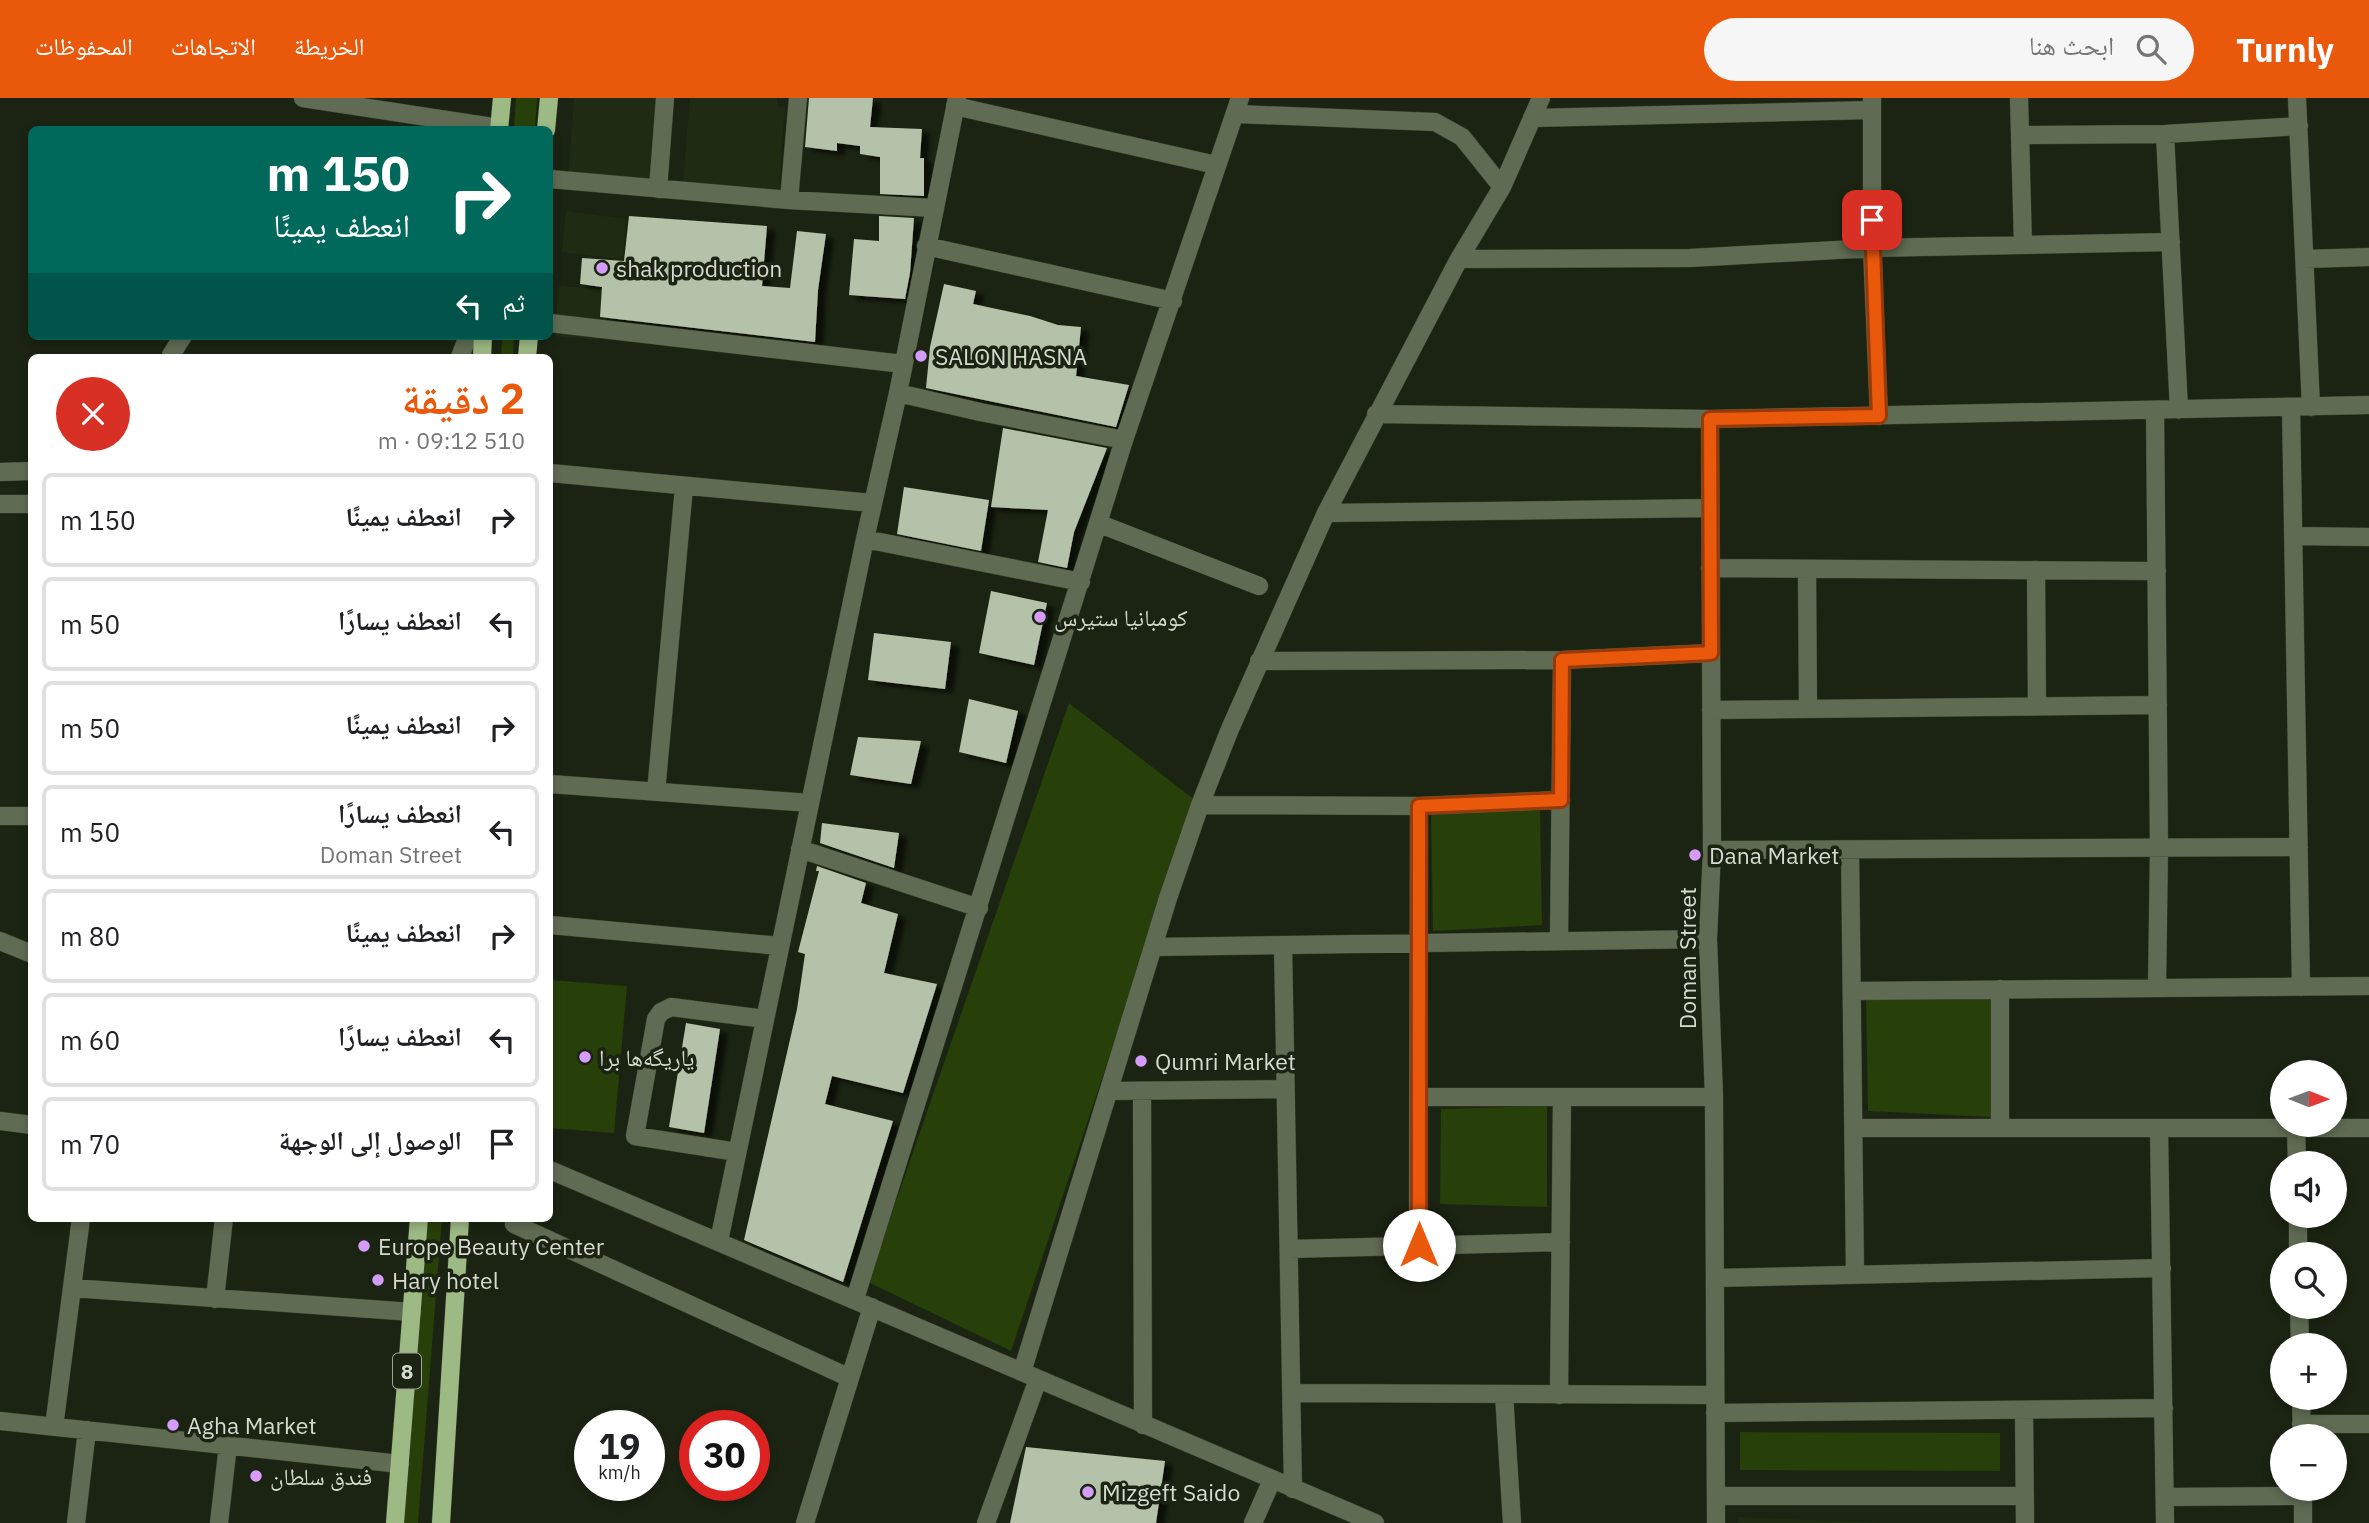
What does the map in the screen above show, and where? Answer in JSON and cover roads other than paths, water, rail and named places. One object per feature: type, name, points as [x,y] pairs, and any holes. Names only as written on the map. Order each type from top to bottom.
[{"type":"main road","points":[[499,126],[502,98]]},
{"type":"main road","points":[[546,126],[549,98]]},
{"type":"main road","name":"8","points":[[395,1523],[419,1222]]},
{"type":"main road","name":"8","points":[[441,1523],[460,1222]]},
{"type":"street","points":[[303,98],[480,126]]},
{"type":"street","points":[[657,189],[665,98]]},
{"type":"street","points":[[789,200],[799,98]]},
{"type":"street","points":[[986,1523],[1109,1091],[1200,805],[1259,661],[1326,513],[1459,259],[1502,187],[1541,98]]},
{"type":"street","points":[[2020,98],[2022,245]]},
{"type":"street","points":[[2297,98],[2311,407]]},
{"type":"street","points":[[719,1241],[864,539],[898,393],[956,102],[1216,165]]},
{"type":"street","points":[[1532,118],[1872,104],[1872,248],[1879,416]]},
{"type":"street","points":[[806,1523],[850,1378],[863,1303],[979,908],[1125,440],[1238,106],[1435,122],[1462,137],[1502,187]]},
{"type":"street","points":[[2020,135],[2165,134],[2299,126]]},
{"type":"street","points":[[2165,134],[2179,410]]},
{"type":"street","points":[[553,179],[789,200],[933,208]]},
{"type":"street","points":[[1459,259],[1690,258],[1872,248],[2171,243]]},
{"type":"street","points":[[926,246],[1173,301]]},
{"type":"street","points":[[2305,259],[2369,257]]},
{"type":"street","points":[[553,323],[903,364]]},
{"type":"street","points":[[898,393],[1125,440]]},
{"type":"street","points":[[1376,414],[1710,419],[2369,405]]},
{"type":"street","points":[[2291,408],[2301,987]]},
{"type":"street","points":[[2155,411],[2159,848],[2157,988]]},
{"type":"street","name":"Doman Street","points":[[1710,419],[1712,850],[1708,939],[1714,1097],[1716,1523]]},
{"type":"street","points":[[0,472],[28,471]]},
{"type":"street","points":[[553,473],[873,503]]},
{"type":"street","points":[[656,792],[684,486]]},
{"type":"street","points":[[0,504],[28,504]]},
{"type":"street","points":[[1326,513],[1710,508]]},
{"type":"street","points":[[1100,524],[1259,586]]},
{"type":"street","points":[[2294,536],[2369,537]]},
{"type":"street","points":[[864,539],[1081,582]]},
{"type":"street","points":[[1710,568],[2157,571]]},
{"type":"street","points":[[1807,569],[1808,709]]},
{"type":"street","points":[[2036,570],[2037,706]]},
{"type":"street","points":[[1259,661],[1562,660],[1711,653]]},
{"type":"street","points":[[1559,941],[1562,660]]},
{"type":"street","points":[[1712,710],[2158,705]]},
{"type":"street","points":[[553,784],[810,803]]},
{"type":"street","points":[[1200,805],[1419,806],[1561,800]]},
{"type":"street","points":[[1419,806],[1419,1245]]},
{"type":"street","points":[[0,816],[28,816]]},
{"type":"street","points":[[1712,850],[2298,847]]},
{"type":"street","points":[[800,849],[979,908]]},
{"type":"street","points":[[1850,850],[1855,1275]]},
{"type":"street","points":[[553,925],[780,946]]},
{"type":"street","points":[[1153,947],[1708,939]]},
{"type":"street","points":[[0,941],[28,952]]},
{"type":"street","points":[[1283,945],[1293,1489]]},
{"type":"street","points":[[1852,991],[2369,986]]},
{"type":"street","points":[[2000,989],[2000,1128]]},
{"type":"street","points":[[737,1152],[635,1136],[656,1018],[671,1007],[765,1019]]},
{"type":"street","points":[[1109,1091],[1285,1089]]},
{"type":"street","points":[[1142,1091],[1143,1425]]},
{"type":"street","points":[[1419,1097],[1714,1097]]},
{"type":"street","points":[[1559,1395],[1562,1097]]},
{"type":"street","points":[[0,1121],[28,1124]]},
{"type":"street","points":[[1854,1128],[2270,1128]]},
{"type":"street","points":[[2159,1128],[2165,1523]]},
{"type":"street","points":[[2347,1128],[2369,1128]]},
{"type":"street","points":[[553,1171],[1375,1523]]},
{"type":"street","points":[[54,1427],[80,1222]]},
{"type":"street","points":[[215,1299],[224,1222]]},
{"type":"street","points":[[514,1224],[850,1378]]},
{"type":"street","points":[[1289,1249],[1560,1242]]},
{"type":"street","points":[[1714,1278],[2162,1268]]},
{"type":"street","points":[[72,1287],[412,1312]]},
{"type":"street","points":[[1293,1393],[1559,1395],[1715,1404],[2024,1410],[2164,1408]]},
{"type":"street","points":[[1504,1394],[1512,1523]]},
{"type":"street","points":[[2024,1410],[2025,1523]]},
{"type":"street","points":[[0,1421],[400,1464]]},
{"type":"street","points":[[2347,1426],[2369,1424]]},
{"type":"street","points":[[76,1523],[87,1430]]},
{"type":"street","points":[[219,1523],[228,1445]]},
{"type":"street","points":[[1254,1523],[1272,1480]]},
{"type":"street","points":[[2165,1497],[2270,1494]]},
{"type":"street","points":[[1716,1496],[2025,1496]]},
{"type":"street","points":[[2303,1501],[2303,1523]]},
{"type":"place","name":"shak production","points":[[602,268]]},
{"type":"place","name":"SALON HASNA","points":[[921,356]]},
{"type":"place","name":"كومبانيا ستيرس","points":[[1040,617]]},
{"type":"place","name":"Dana Market","points":[[1695,855]]},
{"type":"place","name":"یاریگەها برا","points":[[585,1057]]},
{"type":"place","name":"Qumri Market","points":[[1141,1061]]},
{"type":"place","name":"Europe Beauty Center","points":[[364,1246]]},
{"type":"place","name":"Hary hotel","points":[[378,1280]]},
{"type":"place","name":"Agha Market","points":[[173,1425]]},
{"type":"place","name":"فندق سلطان","points":[[256,1476]]},
{"type":"place","name":"Mizgeft Saido","points":[[1088,1492]]}]
